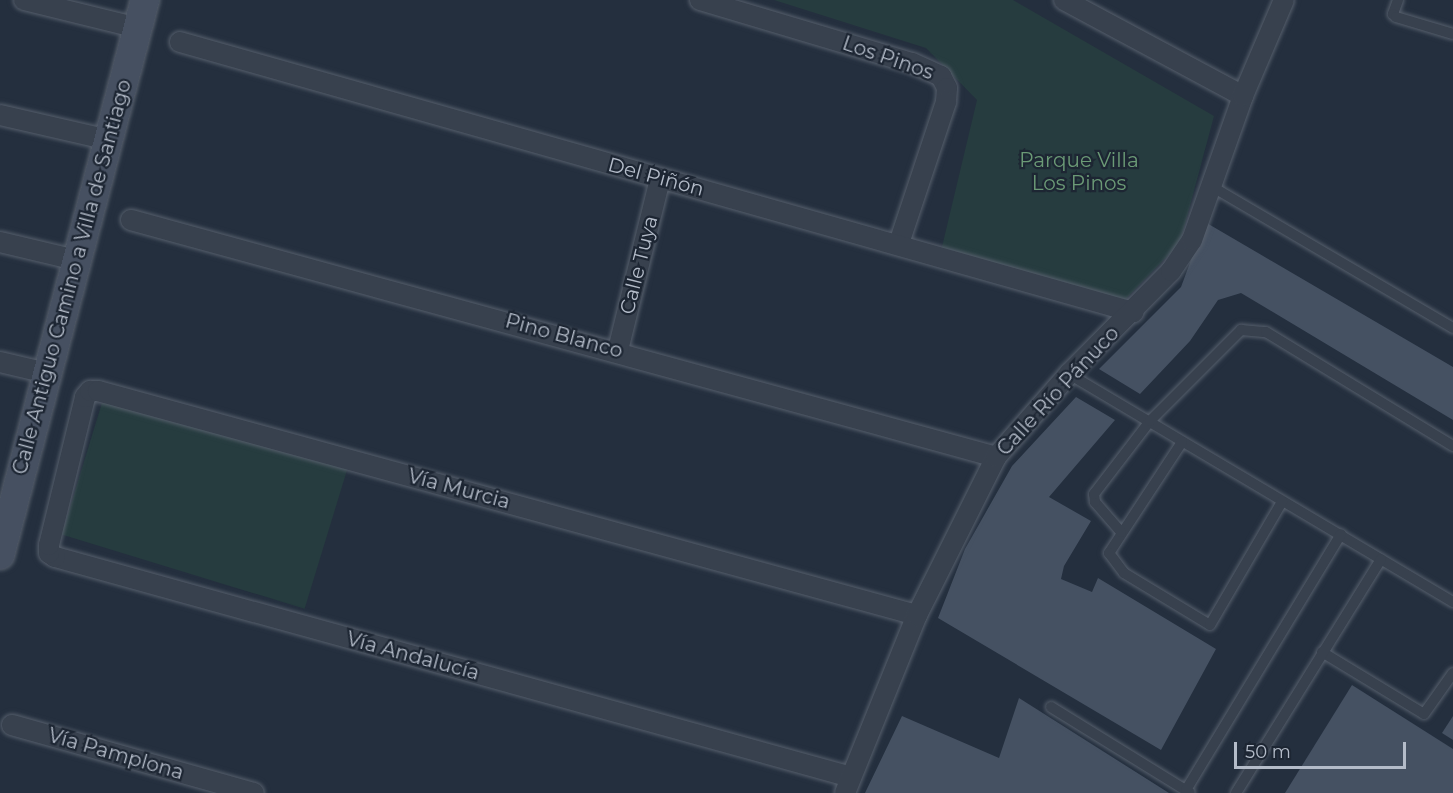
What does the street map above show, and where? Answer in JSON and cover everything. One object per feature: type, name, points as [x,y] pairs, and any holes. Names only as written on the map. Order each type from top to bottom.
[{"type":"street","points":[[24,0],[138,28]]},
{"type":"street","name":"Calle Antiguo Camino a Villa de Santiago","points":[[0,555],[8,487],[47,373],[145,0]]},
{"type":"street","name":"Los Pinos","points":[[700,0],[912,63],[941,76],[947,88],[946,102],[899,243]]},
{"type":"street","points":[[1064,0],[1243,96]]},
{"type":"street","name":"Calle Río Pánuco","points":[[848,785],[917,615],[996,457],[1069,374],[1132,312],[1182,255],[1211,186],[1243,96],[1284,0]]},
{"type":"street","name":"Del Piñón","points":[[180,42],[660,179],[899,243],[1132,312]]},
{"type":"street","points":[[0,115],[109,140]]},
{"type":"street","name":"Calle Tuya","points":[[618,350],[660,179]]},
{"type":"street","name":"Pino Blanco","points":[[131,220],[618,350],[996,457]]},
{"type":"street","points":[[0,242],[76,260]]},
{"type":"street","points":[[0,362],[47,373]]},
{"type":"street","name":"Vía Murcia","points":[[62,479],[85,397],[90,391],[98,391],[917,615]]},
{"type":"street","name":"Vía Andalucía","points":[[62,479],[49,545],[49,553],[55,557],[848,785]]},
{"type":"street","name":"Vía Pamplona","points":[[12,725],[254,793]]},
{"type":"lane","points":[[1398,0],[1393,14],[1396,17],[1453,34]]},
{"type":"lane","points":[[1211,186],[1453,328]]},
{"type":"lane","points":[[1121,532],[1095,502],[1094,494],[1150,421],[1230,337],[1248,328],[1266,332],[1453,446]]},
{"type":"lane","points":[[1069,374],[1453,602]]},
{"type":"lane","points":[[1182,442],[1121,532],[1110,553],[1115,564],[1210,625],[1282,502]]},
{"type":"lane","points":[[1051,707],[1188,791],[1341,534]]},
{"type":"lane","points":[[1236,793],[1381,559]]},
{"type":"lane","points":[[1322,651],[1424,714],[1453,673]]},
{"type":"green space","name":"Parque Villa Los Pinos","points":[[774,0],[1013,0],[1214,116],[1180,243],[1120,305],[941,251],[977,100],[926,48]]},
{"type":"green space","points":[[105,393],[348,467],[305,609],[62,535]]},
{"type":"building","points":[[1205,222],[1453,367],[1453,420],[1241,293],[1218,300],[1190,341],[1140,394],[1099,369],[1181,287]]},
{"type":"building","points":[[1076,397],[1115,420],[1049,497],[1091,521],[1064,566],[1061,579],[1092,592],[1098,578],[1216,649],[1161,750],[938,618],[965,549],[1012,466]]},
{"type":"building","points":[[1352,685],[1453,749],[1453,793],[1285,793]]},
{"type":"building","points":[[1019,698],[1169,793],[865,793],[902,716],[999,758]]},
{"type":"building","points":[[1453,716],[1453,740],[1442,733]]}]
